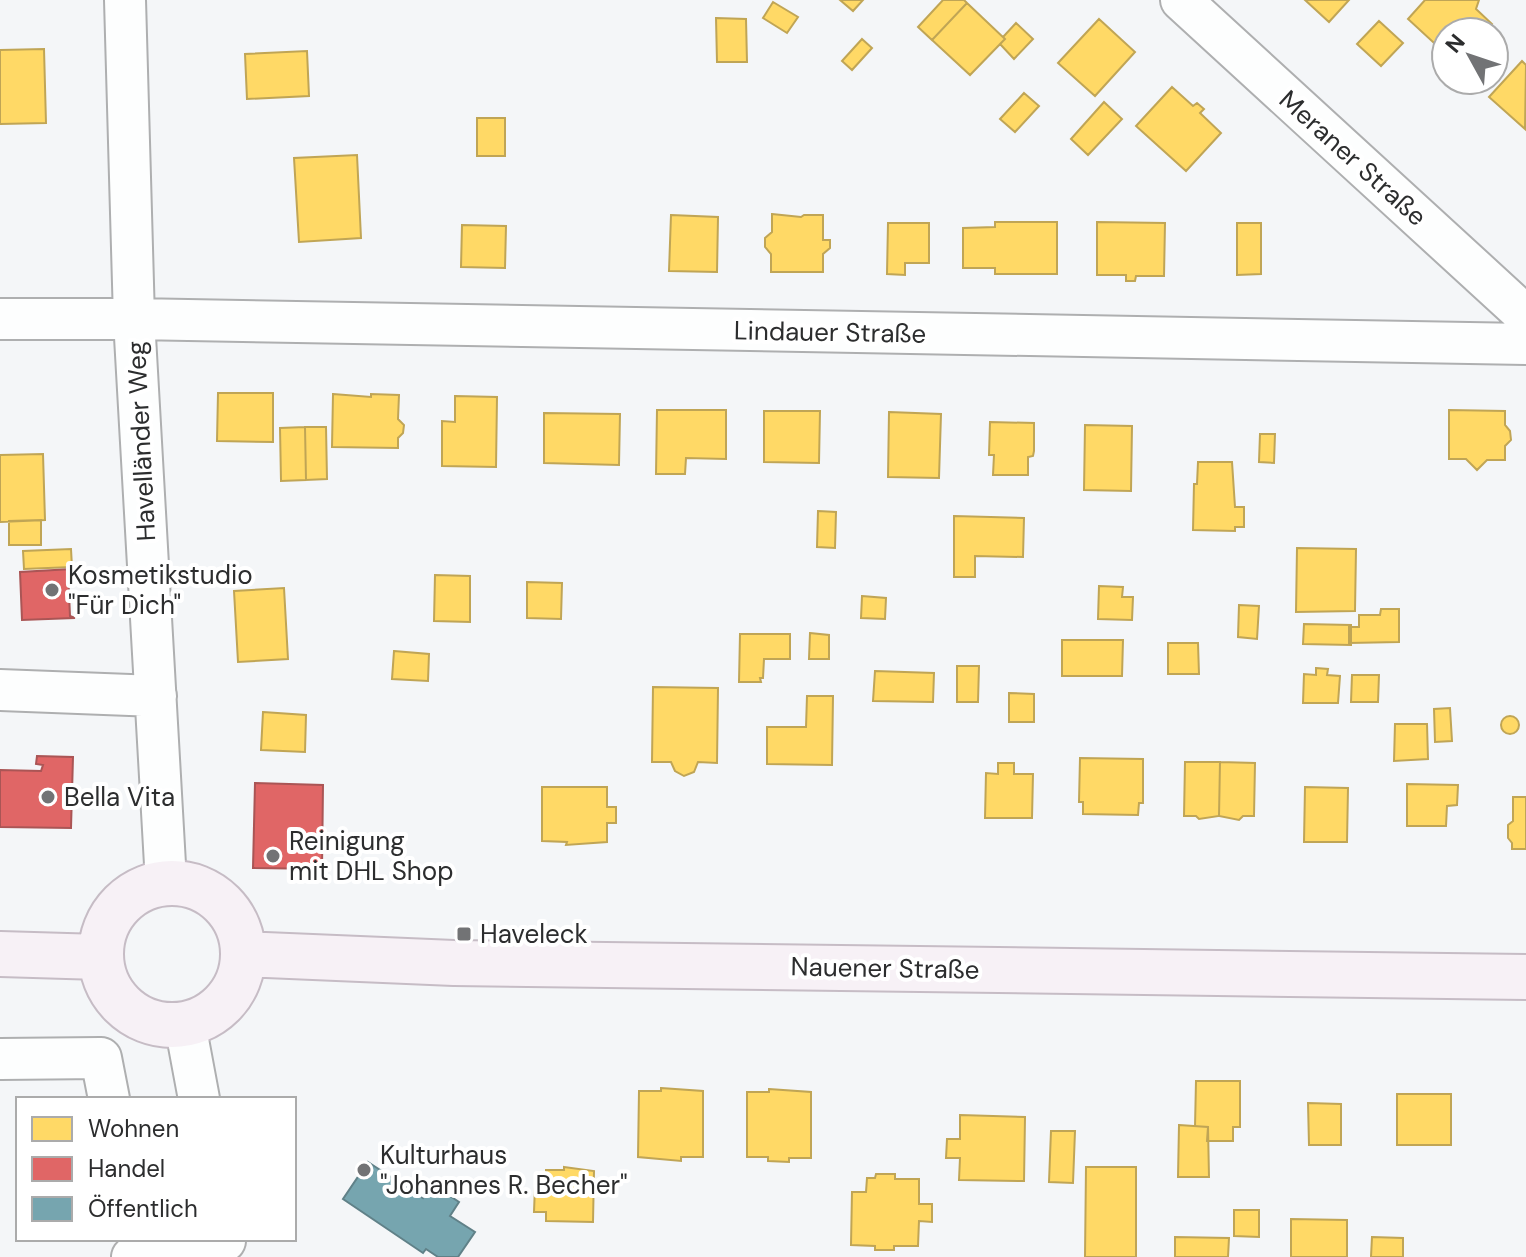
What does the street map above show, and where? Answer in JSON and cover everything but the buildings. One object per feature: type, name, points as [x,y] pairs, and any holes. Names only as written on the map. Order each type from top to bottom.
[{"type":"main road","points":[[166,882],[190,885],[211,894],[228,910],[240,931],[243,954],[239,978],[227,1000],[208,1016],[185,1024],[161,1025],[137,1017],[118,1002],[105,981],[100,957],[107,925],[126,899],[145,887],[166,882]]},
{"type":"main road","points":[[0,954],[100,957]]},
{"type":"main road","name":"Nauener Straße","points":[[243,954],[454,963],[1526,977]]},
{"type":"street","name":"Havelländer Weg","points":[[125,0],[134,319],[166,882]]},
{"type":"street","name":"Meraner Straße","points":[[1181,0],[1526,316]]},
{"type":"street","name":"Lindauer Straße","points":[[0,319],[1526,344]]},
{"type":"street","points":[[0,690],[156,696]]},
{"type":"street","points":[[185,1024],[199,1097]]},
{"type":"street","points":[[0,1059],[101,1058],[109,1097]]},
{"type":"street","points":[[135,1256],[226,1246]]},
{"type":"place","name":"Kosmetikstudio \"Für Dich\"","points":[[52,590]]},
{"type":"place","name":"Bella Vita","points":[[48,797]]},
{"type":"place","name":"Reinigung mit DHL Shop","points":[[273,856]]},
{"type":"place","name":"Haveleck","points":[[464,934]]},
{"type":"place","name":"Kulturhaus \"Johannes R. Becher\"","points":[[364,1170]]}]
